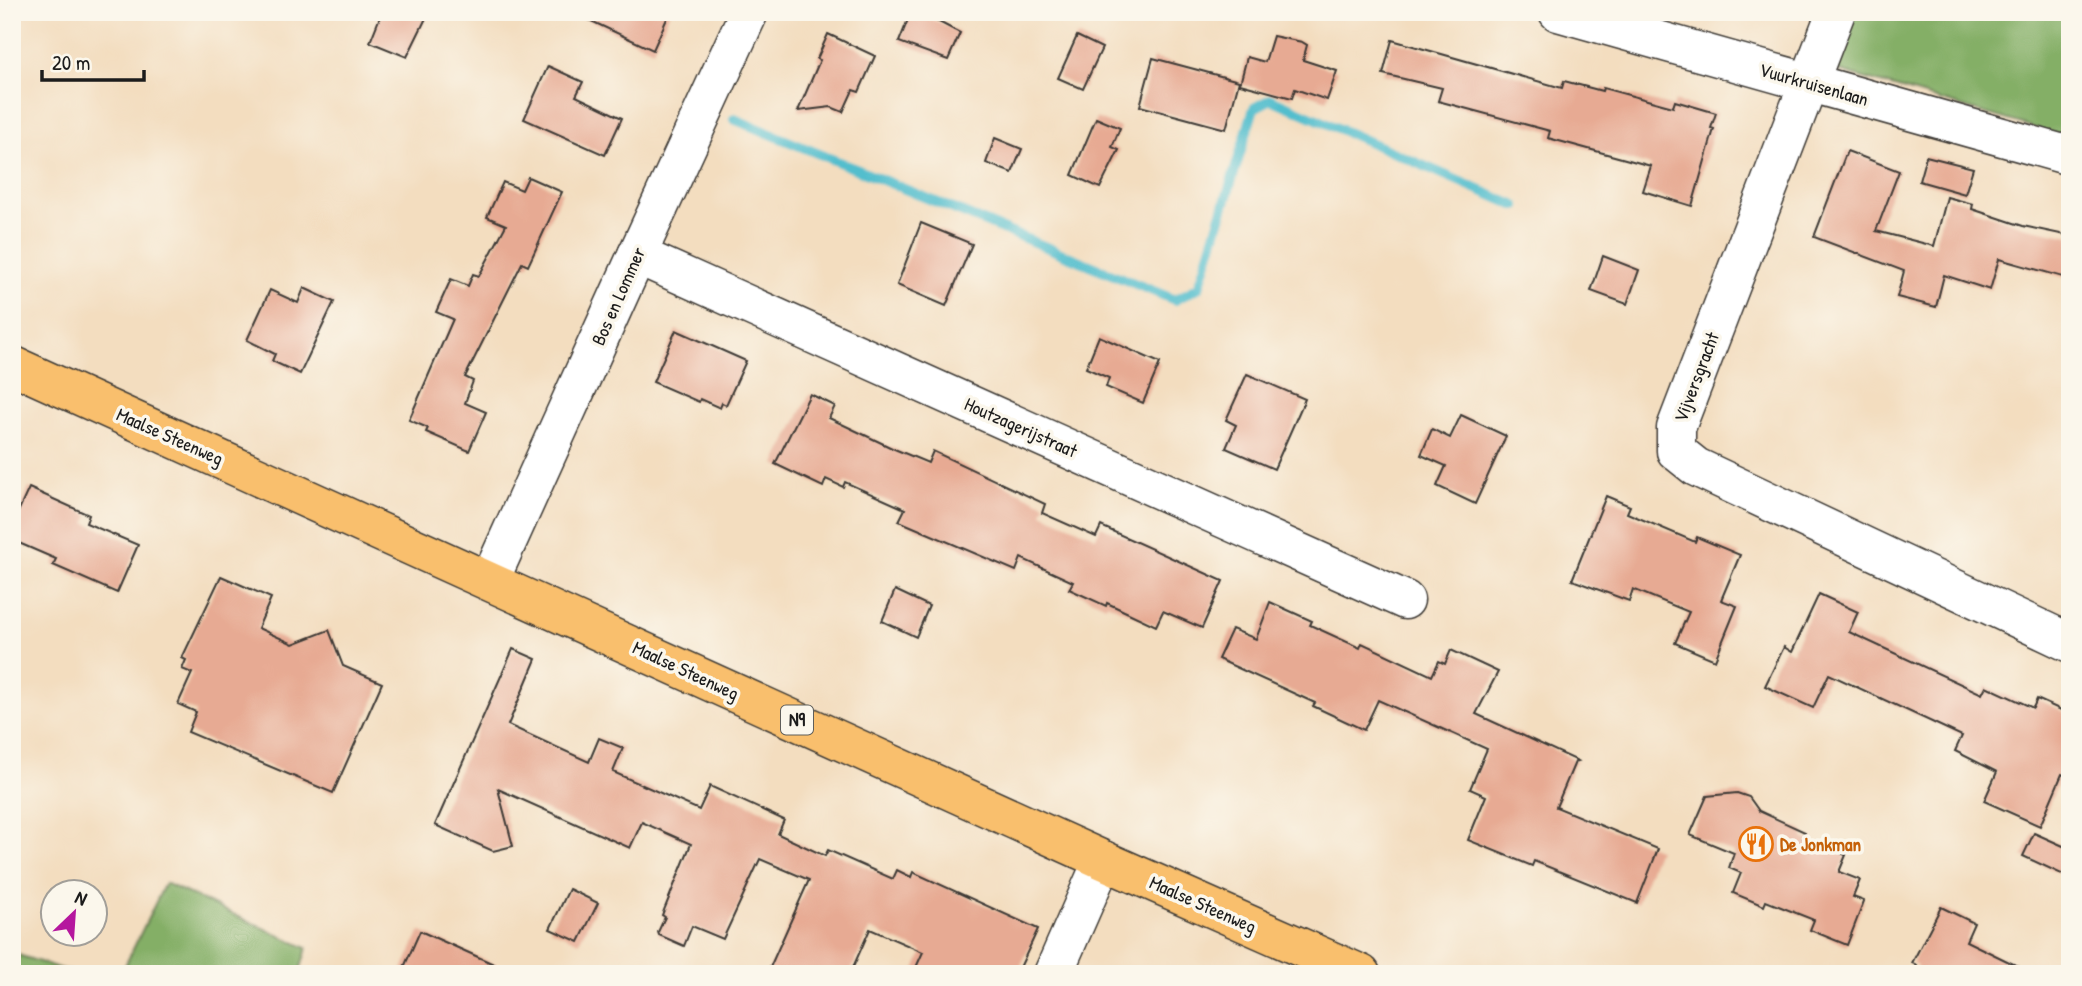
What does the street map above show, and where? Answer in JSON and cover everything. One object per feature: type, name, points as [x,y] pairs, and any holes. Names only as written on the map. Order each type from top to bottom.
[{"type":"main road","name":"Maalse Steenweg","points":[[12,365],[1103,860],[1361,974]]},
{"type":"street","name":"Bos en Lommer","points":[[490,580],[749,12]]},
{"type":"street","name":"Vuurkruisenlaan","points":[[1558,12],[2070,156]]},
{"type":"street","name":"Vijversgracht","points":[[1836,12],[1676,428],[1676,451],[1696,467],[2070,643]]},
{"type":"street","name":"Houtzagerijstraat","points":[[637,255],[1405,600]]},
{"type":"street","points":[[1053,974],[1103,860]]},
{"type":"green space","points":[[1852,12],[2070,12],[2070,138],[1829,68]]},
{"type":"green space","points":[[165,883],[307,948],[299,974],[121,974]]},
{"type":"green space","points":[[12,953],[77,974],[12,974]]},
{"type":"building","points":[[382,12],[429,12],[407,57],[370,42]]},
{"type":"building","points":[[572,12],[670,12],[653,50]]},
{"type":"building","points":[[911,12],[960,33],[948,60],[899,42]]},
{"type":"building","points":[[828,34],[875,56],[859,92],[853,90],[843,112],[831,107],[798,111],[820,60],[817,59]]},
{"type":"building","points":[[1077,36],[1102,48],[1083,89],[1058,78]]},
{"type":"building","points":[[1273,36],[1302,42],[1307,45],[1303,60],[1337,71],[1327,100],[1295,89],[1292,98],[1240,84],[1247,57],[1265,62]]},
{"type":"building","points":[[1392,40],[1562,88],[1564,81],[1602,91],[1603,88],[1673,107],[1675,101],[1716,113],[1692,206],[1643,191],[1651,166],[1548,138],[1550,131],[1438,101],[1442,88],[1383,74]]},
{"type":"building","points":[[1153,58],[1239,81],[1226,129],[1140,106]]},
{"type":"building","points":[[548,66],[583,82],[576,96],[622,118],[605,155],[524,119]]},
{"type":"building","points":[[1096,118],[1120,128],[1112,147],[1119,150],[1100,188],[1072,175]]},
{"type":"building","points":[[995,138],[1022,149],[1012,173],[986,163]]},
{"type":"building","points":[[1847,151],[1899,171],[1876,231],[1934,246],[1947,197],[1973,204],[1972,209],[2023,226],[2070,236],[2070,279],[1999,259],[1990,290],[1944,275],[1936,307],[1897,297],[1904,271],[1814,237]]},
{"type":"building","points":[[1926,156],[1973,168],[1965,194],[1919,181]]},
{"type":"building","points":[[528,177],[562,192],[528,266],[522,263],[465,377],[473,381],[465,403],[486,412],[469,451],[426,432],[428,428],[409,420],[453,319],[436,312],[451,279],[468,286],[473,274],[479,276],[506,225],[487,217],[503,182],[522,190]]},
{"type":"building","points":[[921,223],[972,244],[946,306],[897,285]]},
{"type":"building","points":[[1603,256],[1639,270],[1627,304],[1591,291]]},
{"type":"building","points":[[304,288],[334,302],[300,374],[272,361],[275,354],[247,340],[270,290],[298,303]]},
{"type":"building","points":[[676,330],[746,361],[726,405],[722,403],[720,408],[700,399],[699,402],[653,382]]},
{"type":"building","points":[[1099,336],[1160,363],[1143,403],[1106,387],[1109,378],[1086,368]]},
{"type":"building","points":[[1247,374],[1305,399],[1274,469],[1226,448],[1236,425],[1226,420]]},
{"type":"building","points":[[810,394],[835,406],[829,418],[892,448],[928,463],[933,451],[1045,504],[1042,513],[1096,537],[1101,526],[1223,581],[1202,628],[1163,611],[1156,626],[1069,589],[1073,582],[1021,558],[1016,571],[899,521],[905,509],[845,482],[843,487],[826,479],[823,487],[775,464]]},
{"type":"building","points":[[1461,415],[1506,436],[1475,504],[1437,486],[1446,466],[1421,455],[1432,429],[1450,438]]},
{"type":"building","points":[[29,488],[89,515],[86,523],[138,545],[117,593],[53,565],[56,559],[12,540],[12,525]]},
{"type":"building","points":[[1606,496],[1630,506],[1627,513],[1695,542],[1697,537],[1740,555],[1721,600],[1737,606],[1715,660],[1675,643],[1689,612],[1633,589],[1629,601],[1572,580]]},
{"type":"building","points":[[221,576],[271,598],[258,628],[293,644],[329,630],[343,666],[382,683],[333,793],[188,732],[196,712],[178,704],[192,673],[182,669],[186,660],[182,658]]},
{"type":"building","points":[[895,590],[929,606],[916,637],[882,621]]},
{"type":"building","points":[[1819,594],[1858,612],[1849,632],[1982,694],[1986,686],[2033,708],[2037,699],[2070,714],[2070,778],[2062,774],[2040,826],[1984,801],[1997,772],[1955,751],[1962,736],[1829,674],[1813,708],[1765,686],[1784,647],[1792,652]]},
{"type":"building","points":[[1270,602],[1312,621],[1310,625],[1360,648],[1362,643],[1432,676],[1439,661],[1445,664],[1451,650],[1498,672],[1476,714],[1578,761],[1575,762],[1556,807],[1658,849],[1637,903],[1534,861],[1532,866],[1468,840],[1486,796],[1470,789],[1487,749],[1378,700],[1364,730],[1313,706],[1315,703],[1218,659],[1232,629],[1256,639]]},
{"type":"building","points":[[513,649],[536,659],[508,725],[589,762],[599,738],[623,748],[613,772],[699,810],[710,786],[784,820],[778,834],[825,856],[828,850],[893,879],[897,870],[911,877],[913,872],[1038,929],[1017,974],[913,974],[923,952],[870,929],[850,974],[767,974],[809,880],[760,859],[723,939],[692,926],[684,946],[659,935],[658,932],[665,917],[662,915],[691,844],[642,822],[630,848],[498,789],[513,846],[493,851],[435,825]]},
{"type":"building","points":[[1737,793],[1749,797],[1759,811],[1805,832],[1803,838],[1846,855],[1839,872],[1860,880],[1853,897],[1864,901],[1847,945],[1810,930],[1814,920],[1766,901],[1764,906],[1733,893],[1741,873],[1729,868],[1734,853],[1690,835],[1707,796]]},
{"type":"building","points":[[2034,833],[2070,849],[2070,878],[2023,856]]},
{"type":"building","points":[[569,889],[598,903],[579,942],[550,929]]},
{"type":"building","points":[[1941,907],[1974,923],[1966,941],[2034,974],[1913,974],[1917,965],[1912,963]]},
{"type":"building","points":[[420,931],[516,974],[401,974]]},
{"type":"waterway","points":[[734,119],[1175,300],[1199,287],[1254,108],[1271,99],[1516,206]]},
{"type":"place","name":"De Jonkman","points":[[1756,844]]}]
